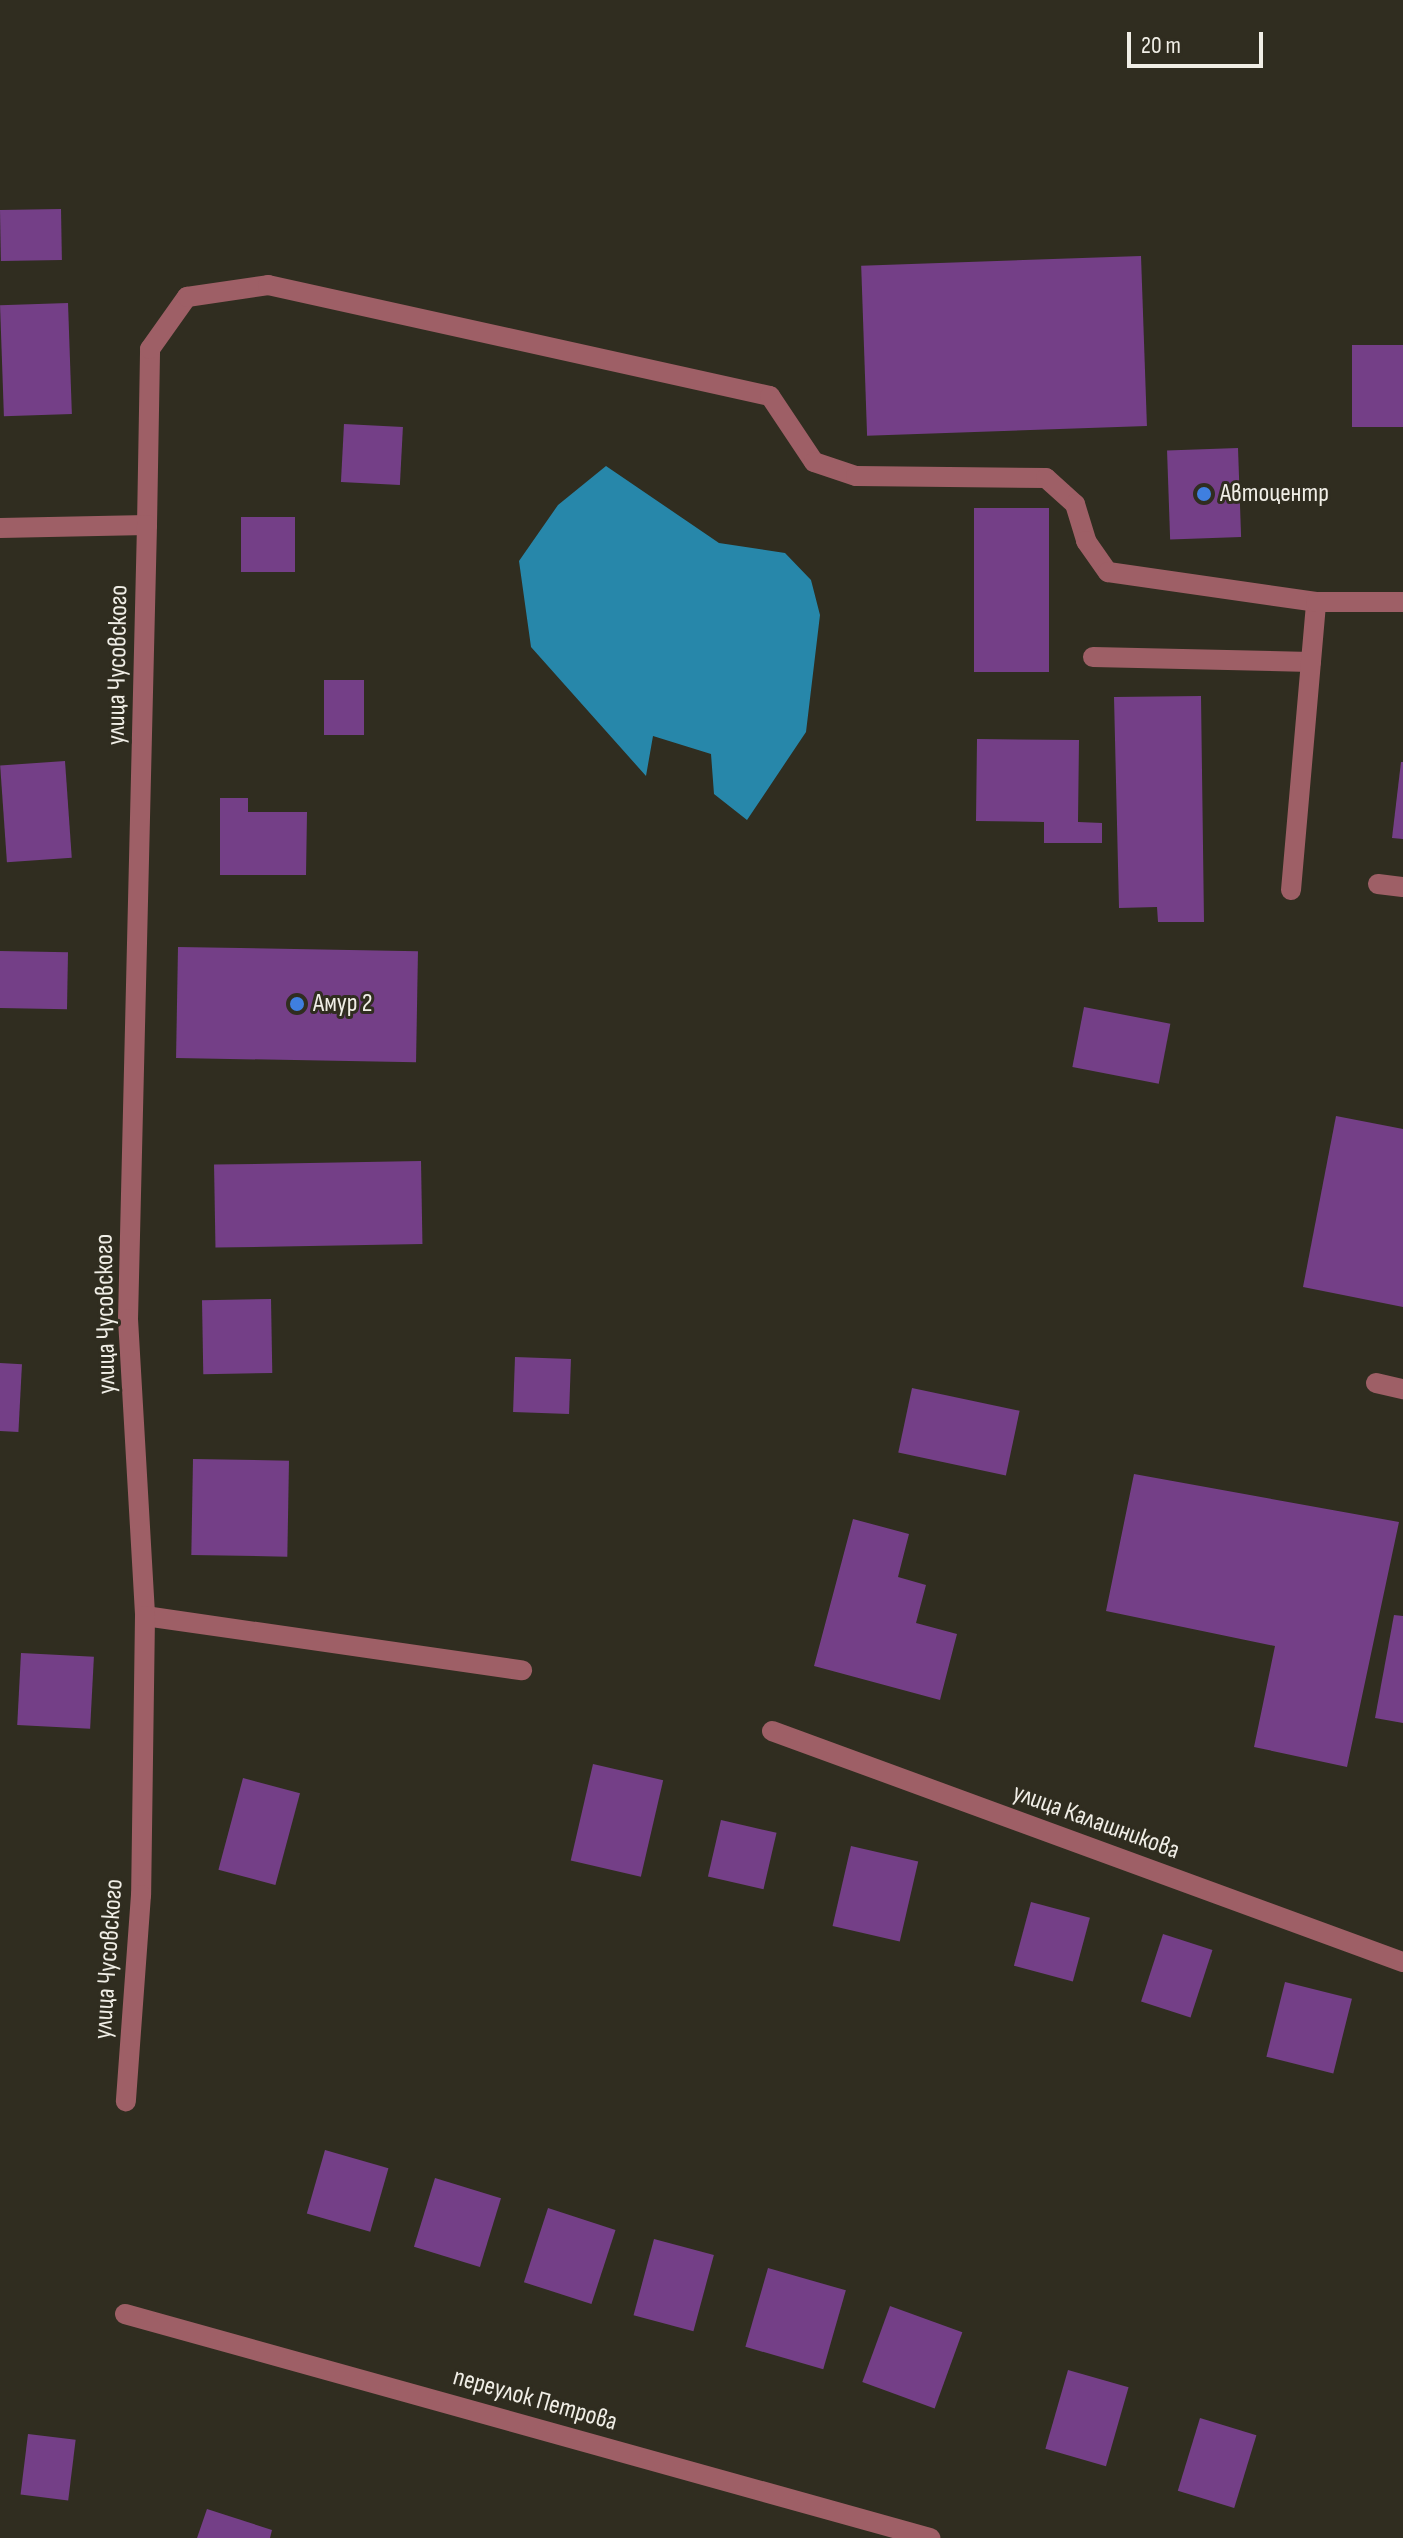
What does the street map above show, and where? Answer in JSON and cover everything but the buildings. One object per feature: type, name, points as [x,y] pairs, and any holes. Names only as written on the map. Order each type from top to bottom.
[{"type":"street","name":"улица Чусовского","points":[[126,2101],[141,1895],[145,1616],[128,1319],[150,349],[187,297],[268,285],[590,362],[770,396],[814,462],[856,476],[1046,478],[1075,504],[1086,541],[1108,572],[1316,602]]},
{"type":"street","points":[[0,528],[147,525]]},
{"type":"street","points":[[1291,890],[1316,602],[1403,602]]},
{"type":"street","points":[[1093,657],[1311,662]]},
{"type":"street","points":[[1378,884],[1403,887]]},
{"type":"street","points":[[1376,1383],[1403,1389]]},
{"type":"street","points":[[145,1616],[522,1670]]},
{"type":"street","name":"улица Калашникова","points":[[772,1731],[1403,1962]]},
{"type":"street","name":"переулок Петрова","points":[[125,2314],[930,2538]]},
{"type":"water","points":[[606,466],[719,543],[785,553],[811,580],[820,615],[806,732],[747,820],[714,794],[711,754],[653,736],[646,776],[531,647],[519,561],[558,505]]},
{"type":"place","name":"Автоцентр","points":[[1204,494]]},
{"type":"place","name":"Амур 2","points":[[297,1004]]}]
